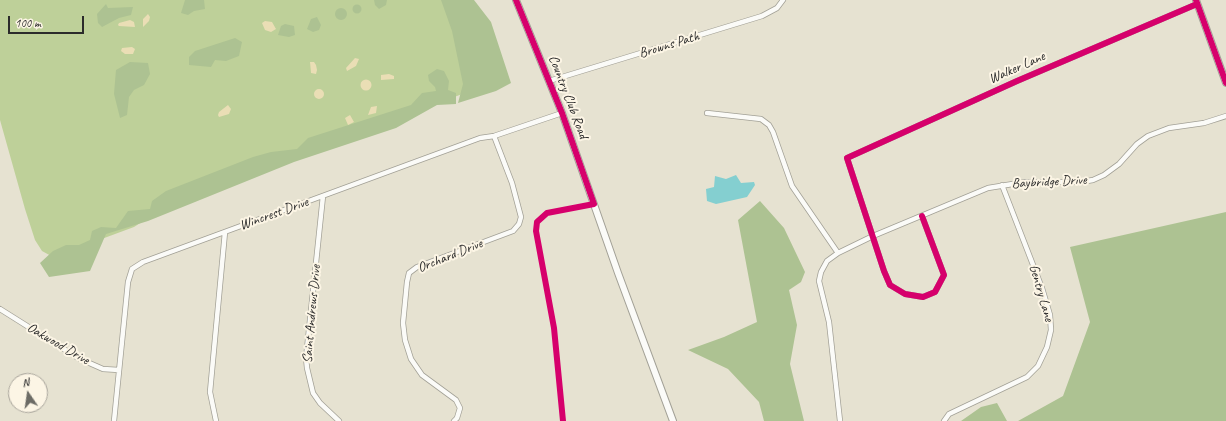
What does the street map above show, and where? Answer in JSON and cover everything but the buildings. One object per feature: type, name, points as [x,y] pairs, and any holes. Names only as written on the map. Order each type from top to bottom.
[{"type":"street","name":"Country Club Road","points":[[516,0],[562,113],[618,273],[673,421]]},
{"type":"street","name":"Browns Path","points":[[549,82],[762,16],[777,8],[783,0]]},
{"type":"street","points":[[1197,2],[1226,83]]},
{"type":"street","name":"Walker Lane","points":[[873,236],[847,158],[1016,81],[1197,2]]},
{"type":"street","name":"Wincrest Drive","points":[[114,421],[128,282],[132,269],[143,262],[480,138],[494,136],[562,113]]},
{"type":"street","points":[[707,113],[761,119],[769,124],[792,186],[838,253]]},
{"type":"street","name":"Baybridge Drive","points":[[873,236],[988,188],[1025,182],[1081,182],[1093,180],[1104,176],[1119,164],[1137,144],[1148,136],[1169,128],[1204,123],[1226,116]]},
{"type":"street","name":"Orchard Drive","points":[[454,421],[458,418],[460,408],[456,400],[422,375],[411,358],[407,346],[403,323],[407,282],[409,273],[417,267],[513,231],[519,224],[521,217],[512,183],[494,136]]},
{"type":"street","name":"Gentry Lane","points":[[944,421],[949,414],[1027,377],[1038,366],[1047,347],[1051,330],[1050,315],[1042,288],[1002,185]]},
{"type":"street","name":"Saint Andrews Drive","points":[[322,196],[306,358],[313,393],[339,421]]},
{"type":"street","points":[[840,421],[829,322],[819,282],[821,272],[827,261],[838,253],[873,236],[890,285],[905,294],[923,297],[935,292],[944,275],[922,216]]},
{"type":"street","points":[[216,421],[210,392],[225,232]]},
{"type":"street","name":"Oakwood Drive","points":[[0,309],[78,358],[104,369],[118,370]]},
{"type":"green space","points":[[0,0],[448,0],[475,89],[156,213],[134,227],[53,257],[42,251],[35,240],[0,120]]},
{"type":"green space","points":[[185,0],[204,0],[205,9],[194,11],[188,15],[181,13]]},
{"type":"green space","points":[[374,0],[387,0],[386,5],[379,9],[375,5]]},
{"type":"green space","points":[[441,0],[474,0],[491,22],[511,83],[496,91],[458,103],[463,84],[452,31]]},
{"type":"green space","points":[[106,4],[108,8],[133,7],[131,15],[119,18],[102,27],[98,23],[97,14]]},
{"type":"green space","points":[[357,4],[362,9],[357,14],[352,9]]},
{"type":"green space","points":[[339,8],[343,8],[347,14],[343,20],[339,20],[335,16],[335,12]]},
{"type":"green space","points":[[317,17],[321,25],[319,30],[313,32],[307,29],[311,19]]},
{"type":"green space","points":[[285,24],[294,26],[295,35],[289,37],[278,35],[281,26]]},
{"type":"green space","points":[[235,38],[242,42],[239,56],[226,61],[215,60],[211,67],[189,65],[189,57],[195,51]]},
{"type":"green space","points":[[130,62],[148,63],[150,74],[144,85],[134,90],[129,97],[127,115],[120,118],[114,94],[116,70]]},
{"type":"green space","points":[[437,69],[444,71],[449,81],[448,90],[456,93],[456,104],[437,105],[396,128],[294,162],[148,221],[106,234],[90,271],[49,277],[40,263],[53,251],[66,245],[79,245],[90,240],[92,231],[101,227],[116,228],[128,211],[150,209],[152,201],[166,191],[253,157],[271,152],[297,149],[308,138],[411,105],[422,93],[436,91],[435,87],[429,81],[428,75]]},
{"type":"green space","points":[[760,201],[784,228],[805,272],[801,282],[789,290],[797,325],[790,364],[804,421],[764,421],[759,402],[728,369],[688,350],[724,337],[757,322],[738,220]]},
{"type":"green space","points":[[1226,212],[1226,421],[1018,421],[1063,396],[1090,322],[1070,247]]},
{"type":"green space","points":[[997,403],[1007,421],[961,421],[981,407]]},
{"type":"sand","points":[[148,14],[150,17],[149,21],[143,27],[143,19]]},
{"type":"sand","points":[[130,20],[134,22],[135,27],[118,25],[119,23]]},
{"type":"sand","points":[[265,21],[272,22],[276,29],[271,32],[265,30],[262,23]]},
{"type":"sand","points":[[132,47],[135,49],[133,54],[125,54],[121,51],[122,48]]},
{"type":"sand","points":[[355,58],[359,59],[356,66],[347,71],[346,68]]},
{"type":"sand","points":[[310,62],[314,62],[316,65],[316,74],[311,73]]},
{"type":"sand","points":[[389,74],[394,76],[394,79],[381,80],[381,75]]},
{"type":"sand","points":[[364,80],[368,80],[370,81],[370,89],[364,90],[361,87],[361,83]]},
{"type":"sand","points":[[317,89],[321,89],[323,90],[323,98],[317,99],[314,96],[314,92]]},
{"type":"sand","points":[[228,105],[231,109],[229,114],[219,117],[219,112]]},
{"type":"sand","points":[[377,106],[376,113],[368,115],[371,107]]},
{"type":"sand","points":[[350,115],[354,122],[348,125],[345,118]]},
{"type":"water","points":[[736,175],[741,183],[754,182],[755,185],[747,197],[716,204],[707,201],[706,189],[714,187],[715,176],[726,179]]},
{"type":"cycle path","points":[[516,0],[562,113],[594,204],[547,213],[537,222],[536,231],[554,328],[563,421]]},
{"type":"cycle path","points":[[1196,0],[1226,83]]},
{"type":"cycle path","points":[[922,216],[944,275],[935,292],[923,297],[905,294],[890,285],[847,158],[1017,81],[1197,4]]}]
